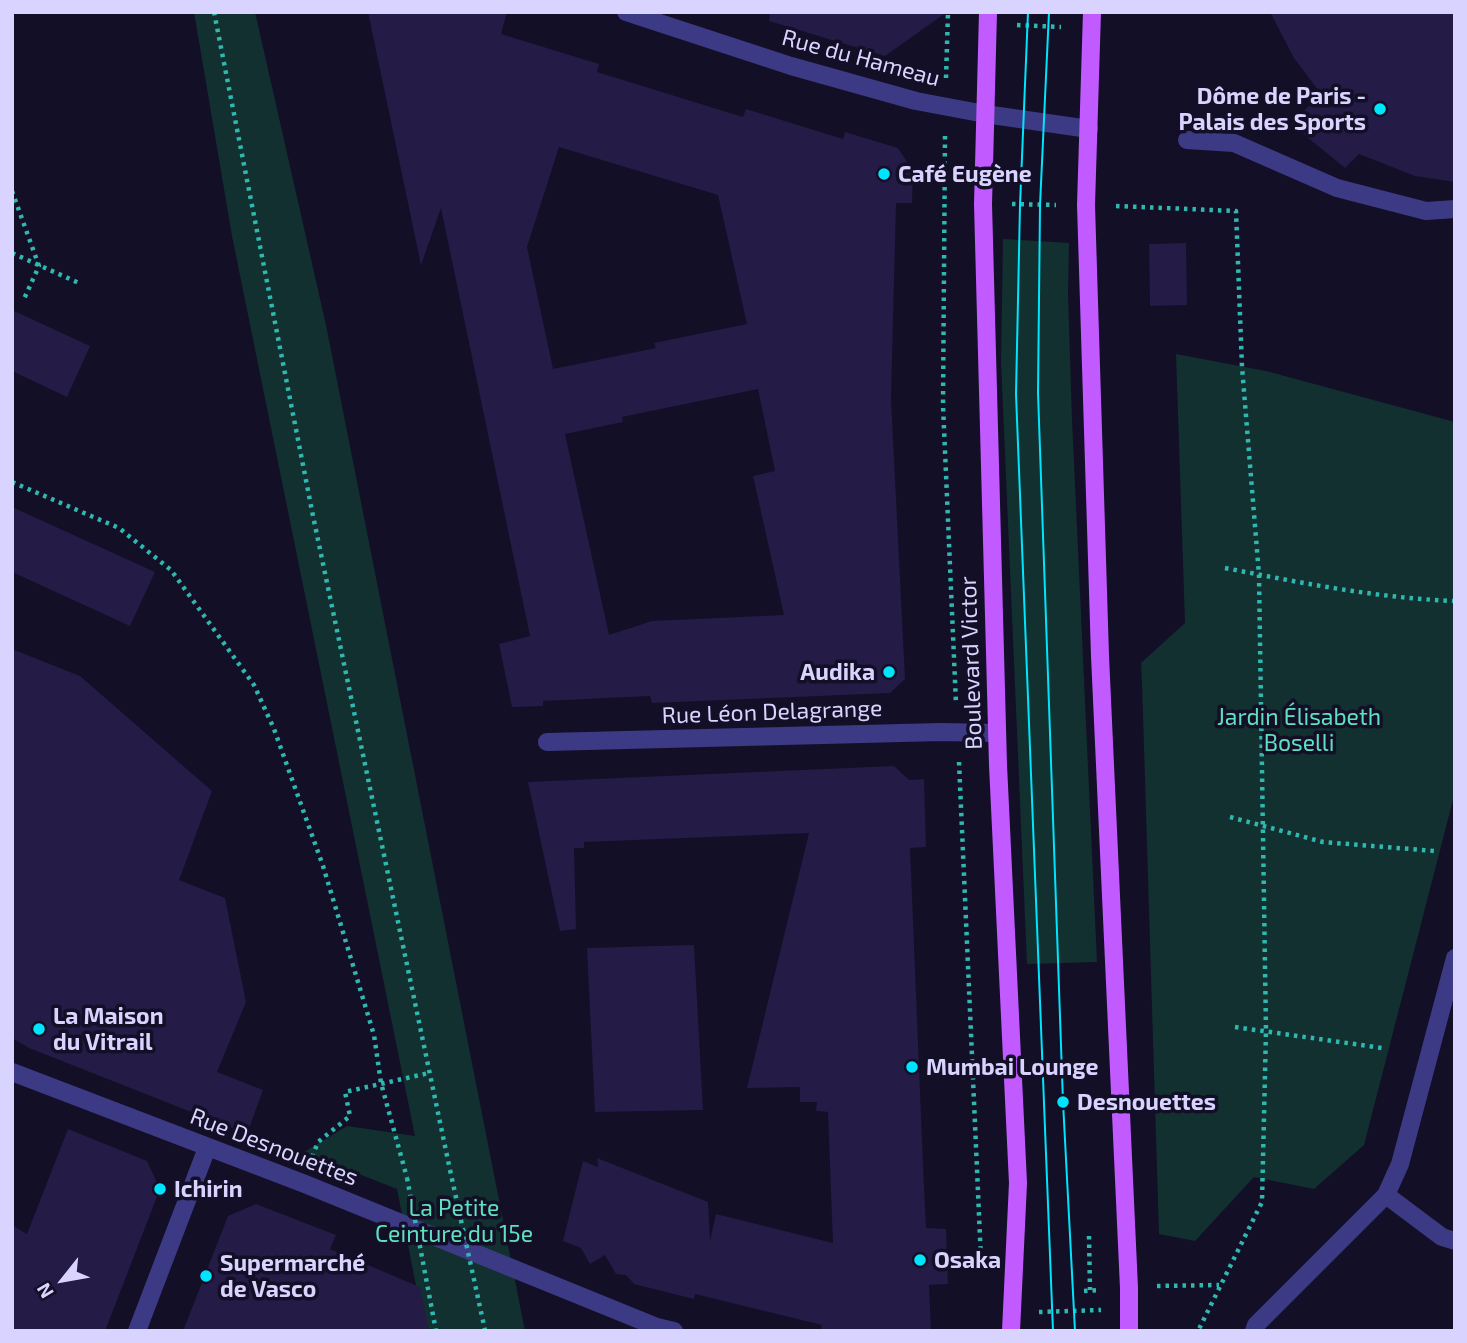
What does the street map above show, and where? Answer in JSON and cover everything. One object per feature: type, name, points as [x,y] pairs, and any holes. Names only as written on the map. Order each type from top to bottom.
[{"type":"main road","name":"Boulevard Victor","points":[[988,12],[983,204],[998,733],[1018,1183],[1011,1331]]},
{"type":"main road","points":[[1092,12],[1086,205],[1100,656],[1129,1331]]},
{"type":"street","name":"Rue du Hameau","points":[[626,12],[861,86],[916,100],[985,114],[1089,129]]},
{"type":"street","points":[[1187,140],[1234,143],[1337,188],[1426,211],[1455,209]]},
{"type":"street","name":"Rue Léon Delagrange","points":[[547,742],[941,732],[998,733]]},
{"type":"street","points":[[1254,1331],[1256,1325],[1386,1195],[1399,1164],[1455,958]]},
{"type":"street","name":"Rue Desnouettes","points":[[12,1072],[305,1184],[674,1331]]},
{"type":"street","points":[[137,1331],[207,1148]]},
{"type":"street","points":[[1386,1195],[1442,1237],[1455,1241]]},
{"type":"path","points":[[214,12],[313,516],[485,1330]]},
{"type":"path","points":[[946,72],[948,12]]},
{"type":"path","points":[[1008,25],[1062,27]]},
{"type":"path","name":"Boulevard Victor","points":[[944,148],[943,405],[956,709]]},
{"type":"path","points":[[12,191],[39,266],[24,299]]},
{"type":"path","points":[[1001,204],[1068,205]]},
{"type":"path","points":[[1115,205],[1236,211],[1242,367],[1259,575],[1266,1031],[1262,1202],[1198,1331]]},
{"type":"path","points":[[12,253],[81,284]]},
{"type":"path","points":[[12,482],[119,528],[171,570],[254,685],[274,729],[323,866],[374,1035],[381,1083],[407,1178],[436,1331]]},
{"type":"path","points":[[1225,568],[1345,592],[1410,600],[1455,601]]},
{"type":"path","name":"Boulevard Victor","points":[[958,751],[982,1267]]},
{"type":"path","points":[[1230,817],[1323,842],[1435,850]]},
{"type":"path","points":[[1235,1027],[1382,1048]]},
{"type":"path","points":[[311,1165],[318,1142],[350,1116],[345,1092],[429,1073]]},
{"type":"path","points":[[1089,1236],[1087,1291],[1104,1290]]},
{"type":"path","points":[[1156,1286],[1219,1285]]},
{"type":"path","points":[[1012,1312],[1129,1310]]},
{"type":"green space","name":"La Petite Ceinture du 15e","points":[[194,12],[255,12],[326,325],[525,1331],[425,1331],[397,1189],[313,1156],[301,1154],[347,1126],[415,1136],[232,236]]},
{"type":"green space","points":[[1003,239],[1069,243],[1072,419],[1097,962],[1027,964],[1001,361]]},
{"type":"green space","name":"Jardin Élisabeth Boselli","points":[[1176,354],[1266,371],[1455,422],[1455,792],[1364,1145],[1314,1189],[1254,1177],[1195,1241],[1159,1234],[1141,663],[1185,623]]},
{"type":"building","points":[[368,12],[507,12],[501,34],[599,64],[597,72],[743,117],[746,109],[843,139],[845,132],[898,148],[913,171],[912,203],[896,203],[891,399],[905,679],[890,693],[652,703],[650,696],[543,701],[543,706],[512,707],[499,644],[530,636],[441,208],[421,265]],"holes":[[[559,147],[718,195],[747,324],[654,343],[656,348],[553,369],[527,247]],[[758,389],[775,471],[753,476],[784,615],[652,621],[609,635],[565,434],[623,422],[622,417]]]},
{"type":"building","points":[[770,12],[947,12],[885,56],[769,21]]},
{"type":"building","name":"Dôme de Paris - Palais des Sports","points":[[1270,12],[1455,12],[1455,182],[1415,176],[1359,154],[1345,168],[1291,124],[1321,94],[1294,58]]},
{"type":"building","points":[[1186,243],[1187,305],[1150,306],[1149,244]]},
{"type":"building","points":[[12,310],[90,346],[67,397],[12,371]]},
{"type":"building","points":[[12,507],[155,572],[130,626],[12,572]]},
{"type":"building","points":[[12,649],[80,676],[212,791],[179,880],[225,898],[246,1002],[217,1072],[263,1090],[247,1134],[29,1048],[12,1038]]},
{"type":"building","points":[[894,766],[909,780],[924,779],[926,847],[910,848],[923,1165],[926,1228],[946,1229],[948,1284],[929,1285],[931,1331],[820,1331],[822,1325],[695,1294],[694,1299],[634,1284],[626,1275],[616,1274],[605,1255],[590,1264],[581,1248],[563,1241],[583,1161],[598,1167],[597,1158],[708,1202],[710,1241],[716,1214],[833,1243],[828,1112],[816,1111],[817,1102],[800,1102],[800,1087],[747,1088],[809,833],[584,842],[584,848],[574,848],[576,929],[560,931],[528,782]]},
{"type":"building","points":[[694,945],[703,1110],[595,1112],[587,948]]},
{"type":"building","points":[[68,1129],[147,1161],[160,1189],[105,1331],[12,1331],[12,1225],[27,1234]]},
{"type":"building","points":[[256,1204],[336,1235],[330,1249],[420,1287],[429,1331],[183,1331],[228,1216]]},
{"type":"tram line","points":[[1028,12],[1016,394],[1053,1331]]},
{"type":"tram line","points":[[1049,12],[1040,205],[1038,393],[1063,1102],[1075,1331]]},
{"type":"place","name":"Dôme de Paris - Palais des Sports","points":[[1380,109]]},
{"type":"place","name":"Café Eugène","points":[[884,174]]},
{"type":"place","name":"Audika","points":[[889,672]]},
{"type":"place","name":"La Maison du Vitrail","points":[[39,1029]]},
{"type":"place","name":"Mumbai Lounge","points":[[912,1067]]},
{"type":"place","name":"Desnouettes","points":[[1063,1102]]},
{"type":"place","name":"Ichirin","points":[[160,1189]]},
{"type":"place","name":"Osaka","points":[[920,1260]]},
{"type":"place","name":"Supermarché de Vasco","points":[[206,1276]]}]
